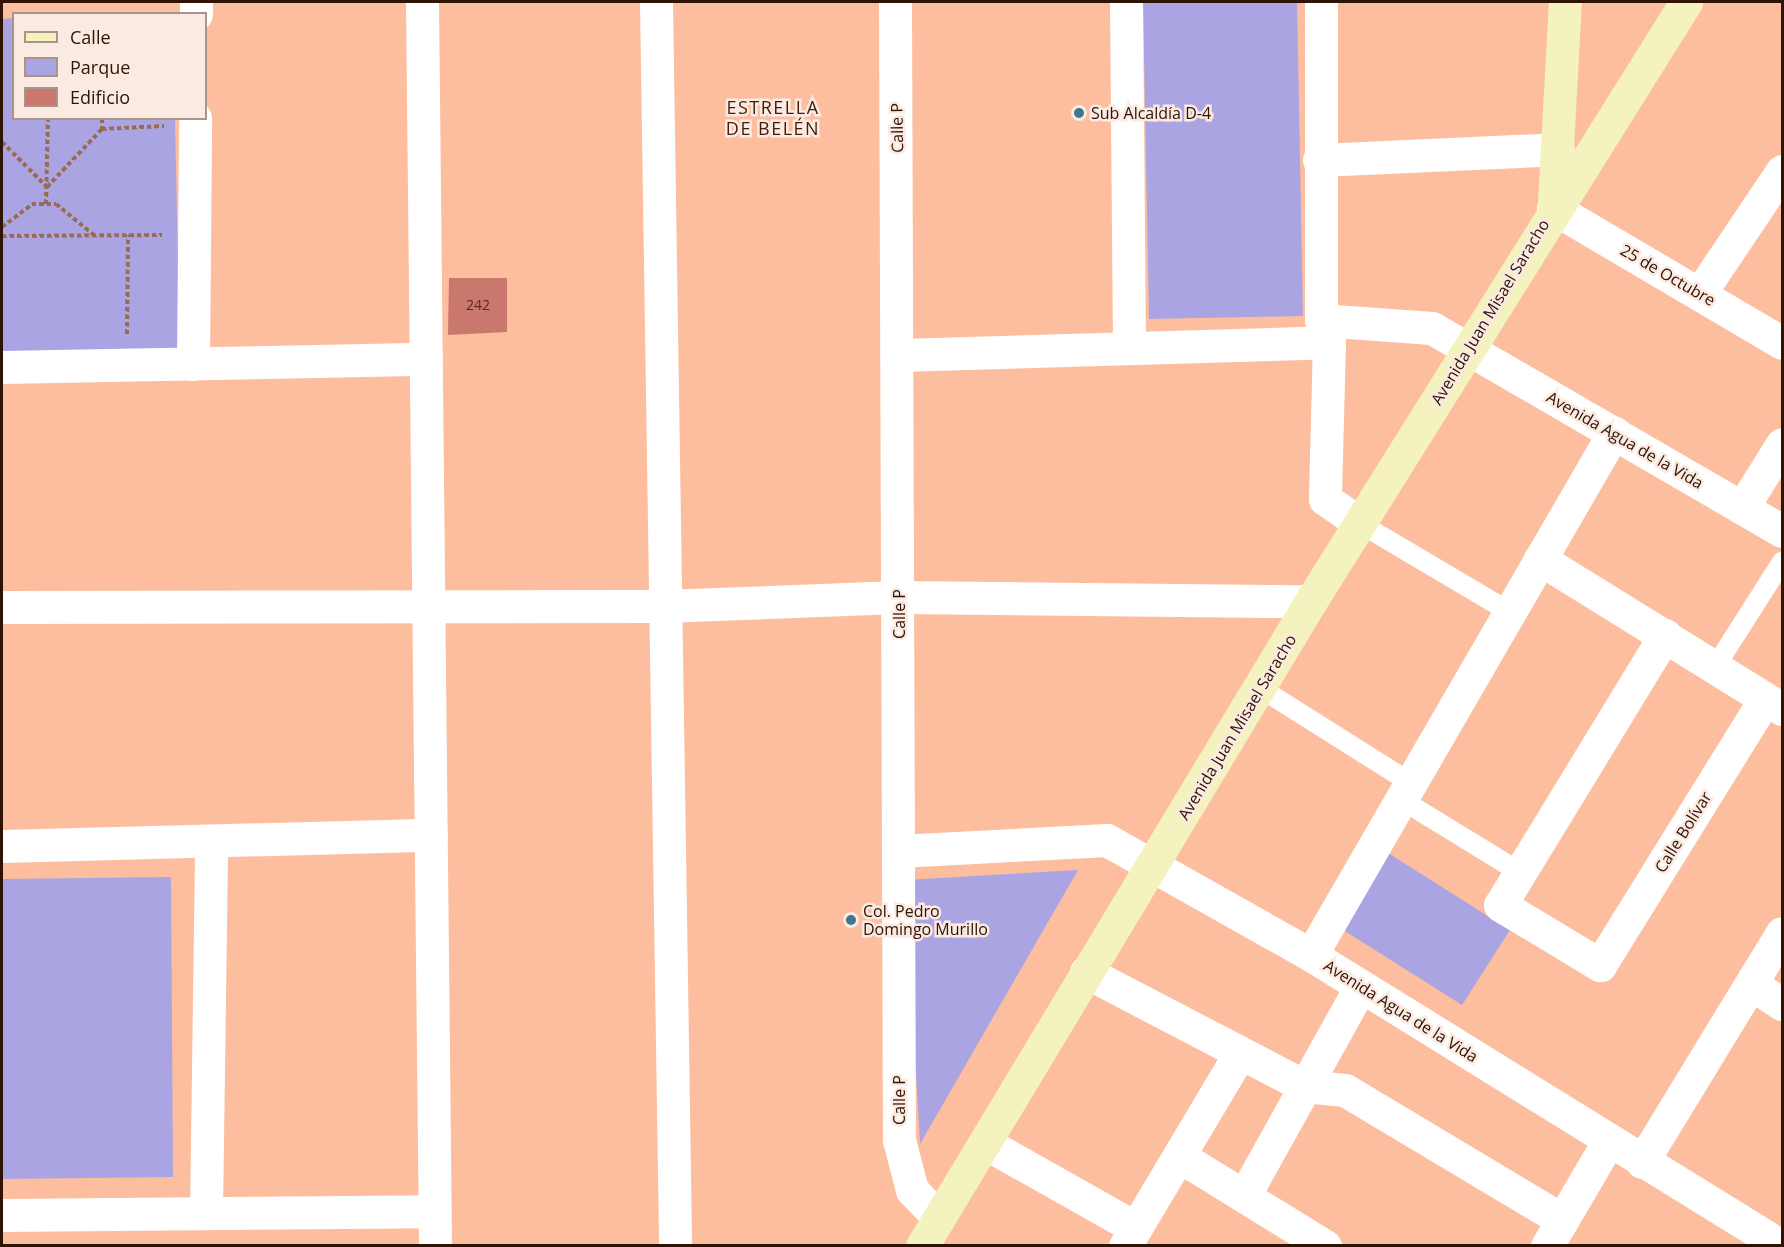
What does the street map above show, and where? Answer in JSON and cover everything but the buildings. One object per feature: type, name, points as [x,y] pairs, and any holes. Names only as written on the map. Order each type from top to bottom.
[{"type":"street","points":[[422,2],[435,1245]]},
{"type":"street","points":[[656,2],[663,606],[675,1245]]},
{"type":"street","name":"Calle P","points":[[895,2],[900,355],[899,1140],[912,1190],[936,1215]]},
{"type":"street","points":[[1126,2],[1129,347]]},
{"type":"street","points":[[1321,2],[1319,159],[1325,331],[1325,499],[1361,524]]},
{"type":"street","name":"Avenida Juan Misael Saracho","points":[[1554,208],[1565,2]]},
{"type":"street","name":"Avenida Juan Misael Saracho","points":[[922,1245],[936,1215],[985,1143],[1086,972],[1157,863],[1311,601],[1361,524],[1554,208],[1686,2]]},
{"type":"street","points":[[182,122],[193,364]]},
{"type":"street","points":[[1319,159],[1558,149]]},
{"type":"street","points":[[1700,293],[1782,173]]},
{"type":"street","name":"25 de Octubre","points":[[1554,208],[1782,343]]},
{"type":"street","name":"Avenida Agua de la Vida","points":[[900,355],[1129,347],[1325,331],[1432,327],[1467,350],[1614,432],[1782,531]]},
{"type":"street","points":[[2,367],[426,359]]},
{"type":"street","points":[[1311,955],[1614,432]]},
{"type":"street","points":[[1742,508],[1782,444]]},
{"type":"street","points":[[1540,559],[1774,704]]},
{"type":"street","points":[[2,607],[663,606],[899,597],[1311,601]]},
{"type":"street","points":[[1521,873],[1665,635]]},
{"type":"street","name":"Calle Bolívar","points":[[1521,873],[1500,905],[1600,965],[1774,704]]},
{"type":"street","points":[[2,846],[211,844],[431,835]]},
{"type":"street","name":"Avenida Agua de la Vida","points":[[898,851],[1107,840],[1157,863],[1311,955],[1608,1142],[1776,1238]]},
{"type":"street","points":[[206,1213],[211,844]]},
{"type":"street","points":[[1642,1162],[1782,933]]},
{"type":"street","points":[[1086,972],[1304,1086],[1345,1090],[1554,1233],[1608,1142]]},
{"type":"street","points":[[1751,984],[1782,1004]]},
{"type":"street","points":[[1244,1196],[1361,986]]},
{"type":"street","points":[[985,1143],[1130,1237],[1240,1053]]},
{"type":"street","points":[[1179,1156],[1325,1245]]},
{"type":"street","points":[[2,1215],[434,1211]]},
{"type":"lane","points":[[1361,524],[1510,612]]},
{"type":"lane","points":[[1715,667],[1782,562]]},
{"type":"lane","points":[[1260,688],[1521,873]]},
{"type":"path","points":[[46,204],[48,120]]},
{"type":"path","points":[[102,120],[102,129]]},
{"type":"path","points":[[47,188],[102,129],[182,122]]},
{"type":"path","points":[[2,142],[47,188]]},
{"type":"path","points":[[2,228],[32,204],[56,204],[95,235]]},
{"type":"path","points":[[127,346],[128,235]]},
{"type":"path","points":[[2,236],[172,235]]},
{"type":"green space","points":[[1143,2],[1297,2],[1303,316],[1149,319]]},
{"type":"green space","points":[[12,18],[12,120],[175,120],[180,358],[2,362],[2,19]]},
{"type":"green space","points":[[1388,853],[1510,930],[1462,1005],[1340,928]]},
{"type":"green space","points":[[1078,870],[920,1144],[905,880]]},
{"type":"green space","points":[[171,877],[173,1177],[2,1179],[2,879]]},
{"type":"place","name":"Sub Alcaldía D-4","points":[[1079,113]]},
{"type":"place","name":"Col. Pedro Domingo Murillo","points":[[851,920]]},
{"type":"district","name":"ESTRELLA DE BELÉN","points":[[773,118]]}]
